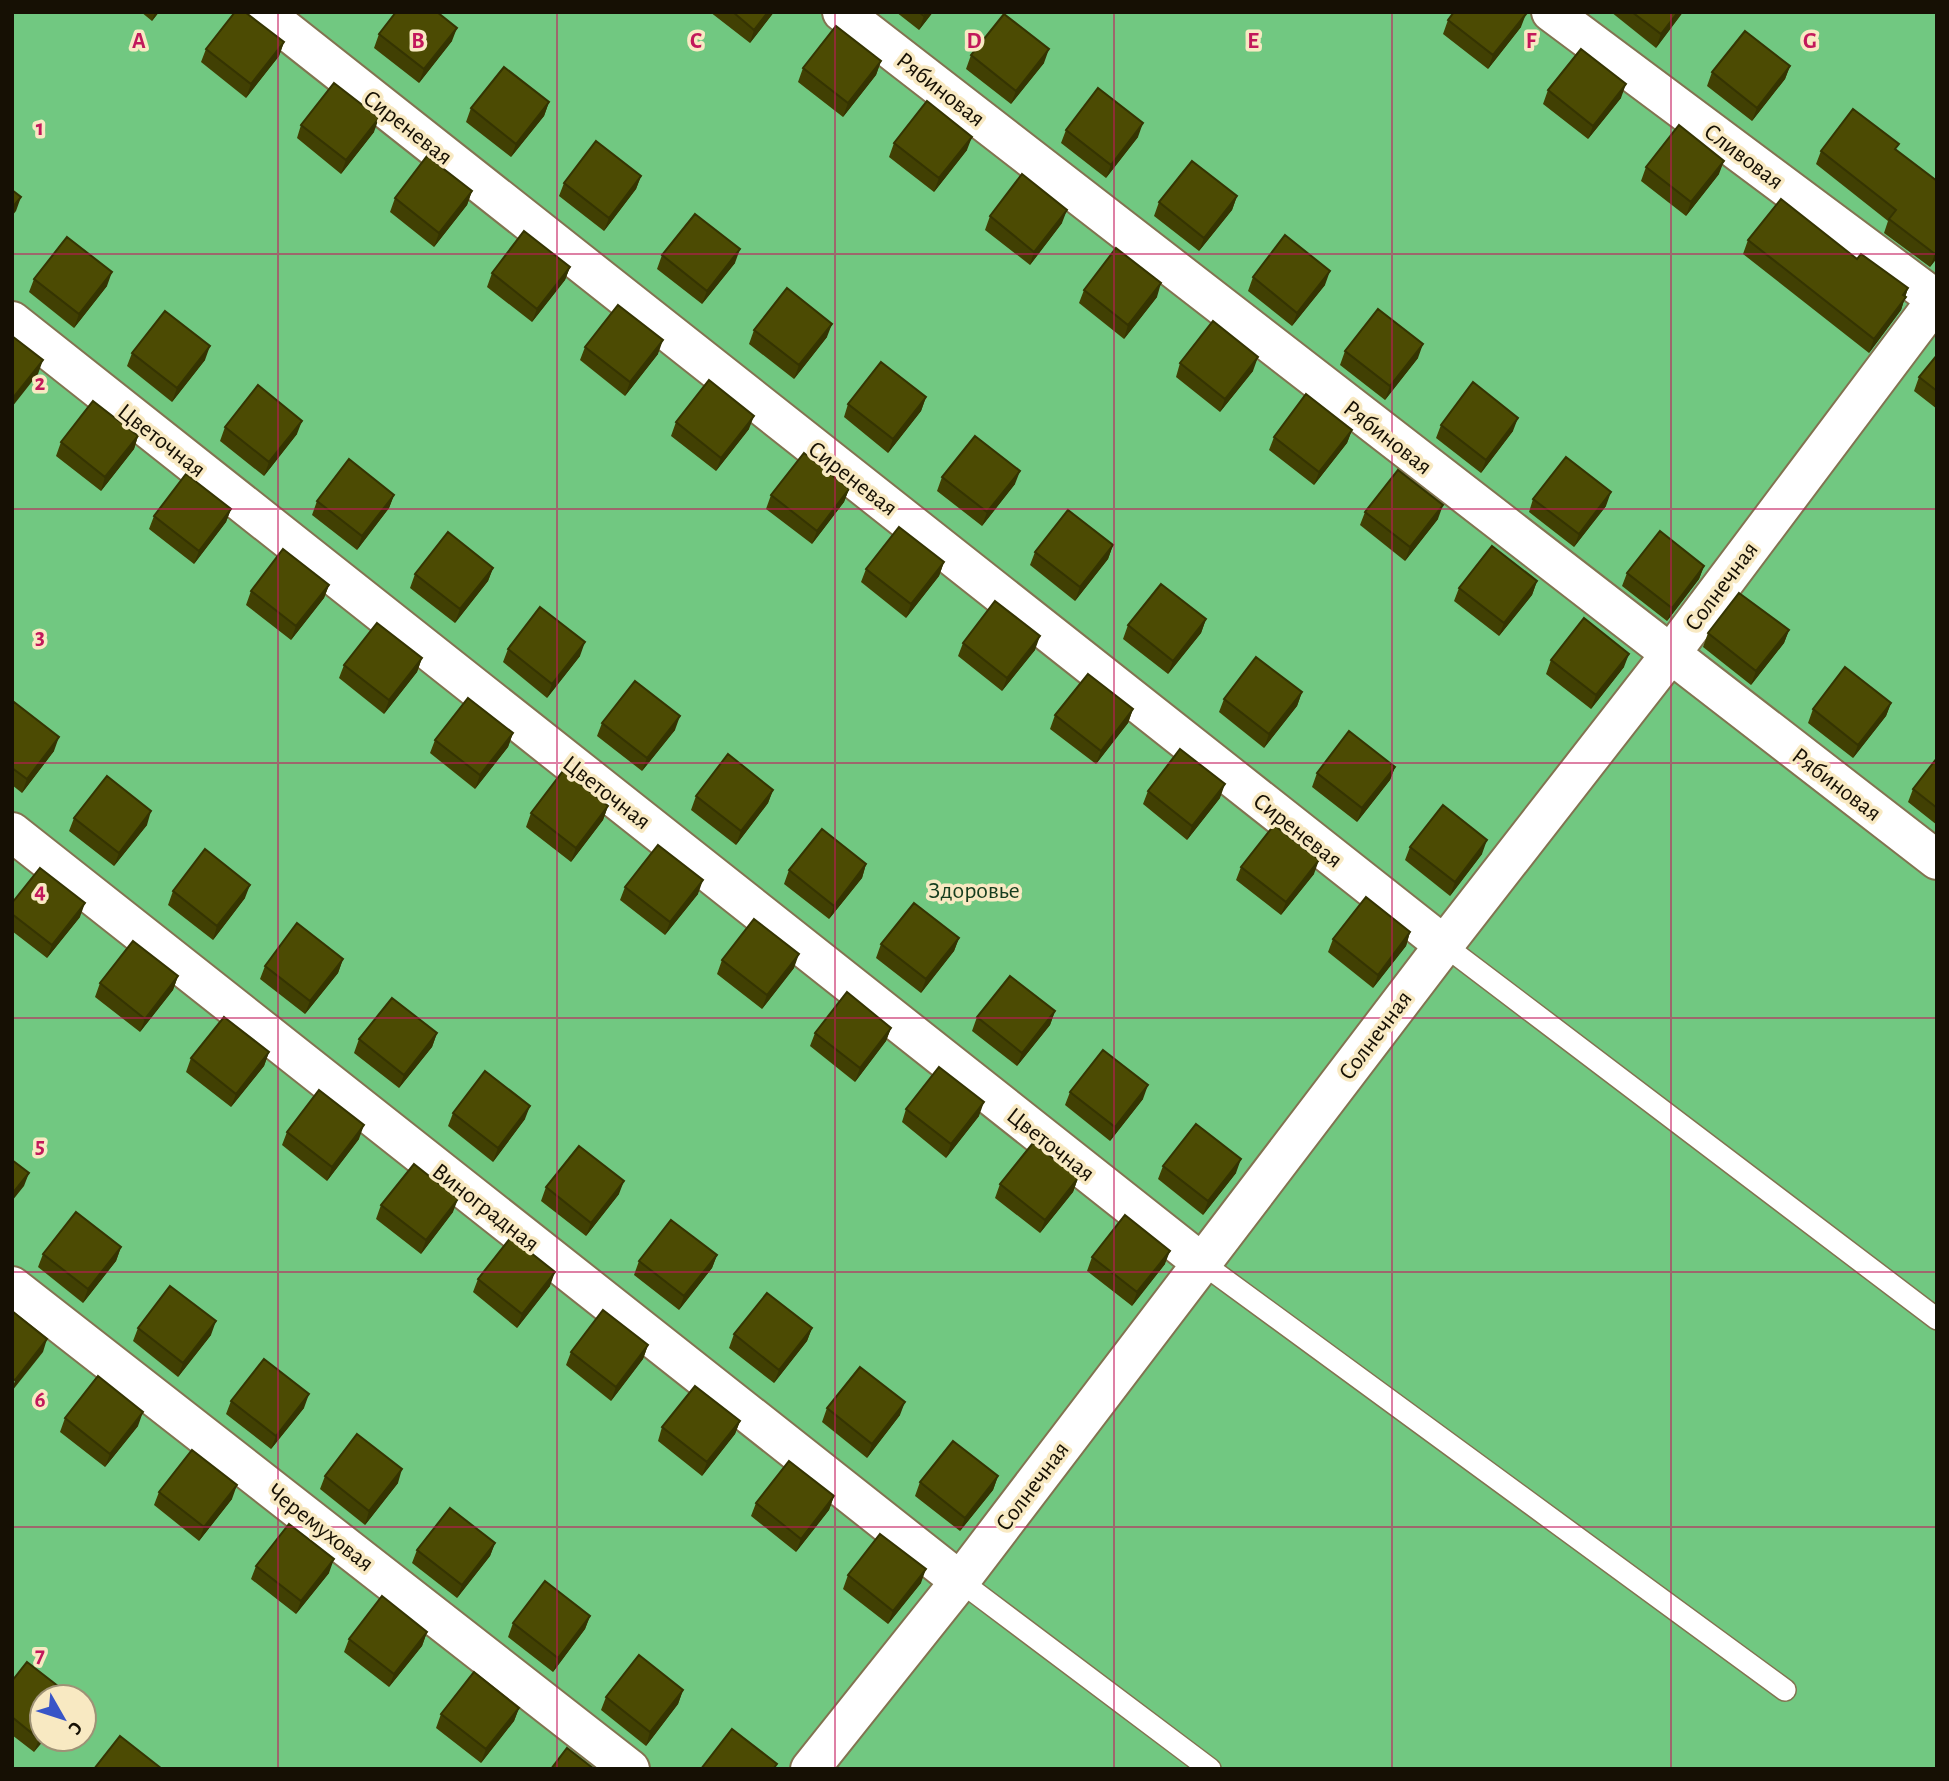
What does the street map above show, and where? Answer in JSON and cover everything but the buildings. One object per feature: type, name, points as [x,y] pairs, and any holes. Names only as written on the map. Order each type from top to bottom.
[{"type":"street","name":"Сиреневая","points":[[263,12],[1444,945]]},
{"type":"street","name":"Рябиновая","points":[[842,12],[1669,656],[1937,860]]},
{"type":"street","name":"Сливовая","points":[[1552,12],[1937,299]]},
{"type":"street","name":"Солнечная","points":[[810,1769],[960,1581],[1444,945],[1669,656],[1937,299]]},
{"type":"street","name":"Цветочная","points":[[12,321],[1202,1263]]},
{"type":"street","name":"Виноградная","points":[[12,832],[960,1581]]},
{"type":"street","name":"Черемуховая","points":[[12,1286],[630,1769]]},
{"type":"lane","points":[[1444,945],[1937,1319]]},
{"type":"lane","points":[[1202,1263],[1785,1690]]},
{"type":"lane","points":[[960,1581],[1210,1769]]},
{"type":"green space","name":"Здоровье","points":[[12,12],[1937,12],[1937,1769],[12,1769]]}]
